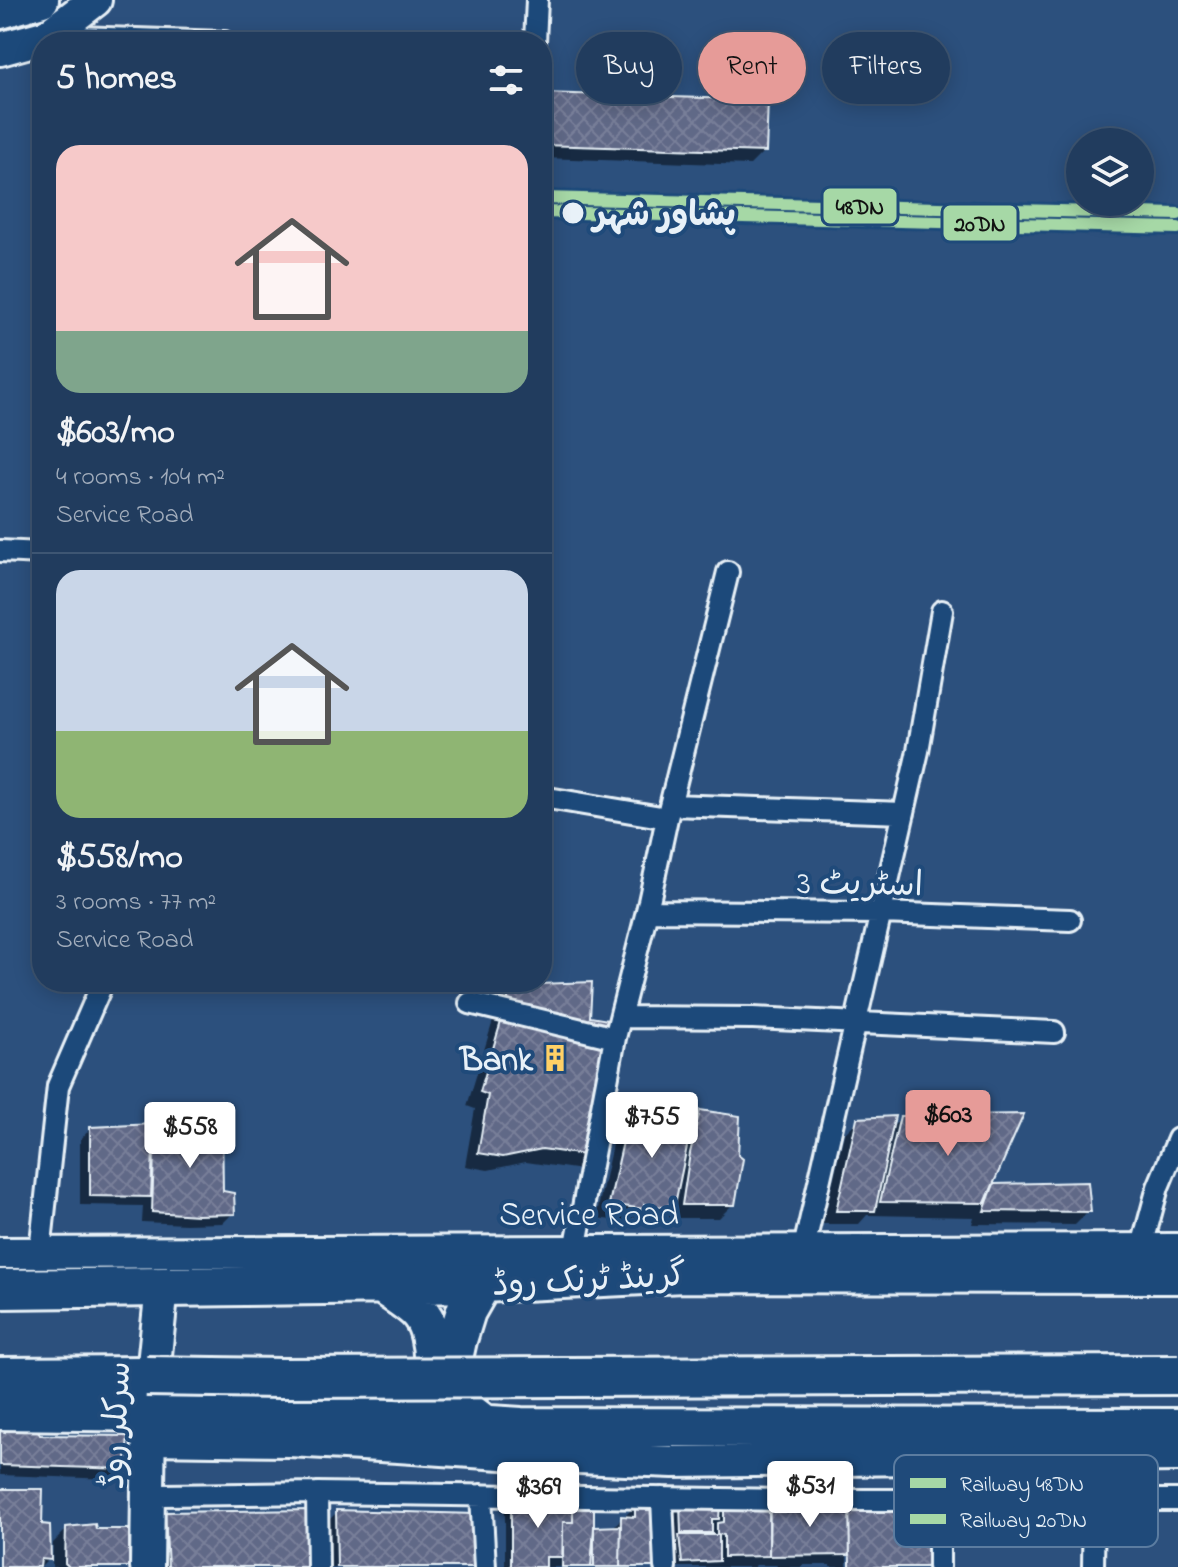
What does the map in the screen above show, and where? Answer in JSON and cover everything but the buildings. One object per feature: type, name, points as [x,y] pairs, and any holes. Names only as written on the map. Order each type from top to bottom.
[{"type":"highway","name":"گرینڈ ٹرنک روڈ","points":[[0,1289],[482,1283],[684,1273],[1178,1274]]},
{"type":"highway","points":[[482,1283],[466,1311],[452,1363],[465,1410],[486,1426]]},
{"type":"highway","points":[[382,1284],[422,1314],[430,1336],[432,1384],[427,1401],[418,1412],[404,1420]]},
{"type":"highway","points":[[0,1377],[1178,1375]]},
{"type":"highway","points":[[0,1410],[149,1426],[315,1414],[486,1426],[1178,1428]]},
{"type":"main road","points":[[0,12],[42,0]]},
{"type":"main road","points":[[53,32],[95,0]]},
{"type":"main road","points":[[0,49],[32,40]]},
{"type":"main road","name":"سرکلر روڈ","points":[[147,1567],[149,1426],[162,1287]]},
{"type":"street","points":[[535,32],[537,0]]},
{"type":"street","points":[[0,551],[32,553]]},
{"type":"street","points":[[575,1250],[615,1038],[728,572]]},
{"type":"street","points":[[803,1252],[918,751],[942,611]]},
{"type":"street","points":[[552,798],[669,812],[904,813]]},
{"type":"street","name":"اسٹریٹ 3","points":[[647,911],[881,913],[1070,920]]},
{"type":"street","points":[[40,1252],[58,1086],[99,992]]},
{"type":"street","points":[[470,1003],[615,1038]]},
{"type":"street","points":[[621,1017],[753,1018],[1054,1032]]},
{"type":"street","points":[[1141,1250],[1158,1187],[1178,1139]]},
{"type":"street","name":"Service Road","points":[[0,1253],[1178,1249]]},
{"type":"street","points":[[149,1426],[289,1441],[531,1456],[673,1462],[894,1459]]},
{"type":"street","points":[[1158,1456],[1178,1456]]},
{"type":"street","points":[[148,1498],[162,1495],[317,1493],[894,1500]]},
{"type":"street","points":[[317,1493],[318,1567]]},
{"type":"street","points":[[481,1495],[485,1567]]},
{"type":"street","points":[[662,1498],[665,1567]]},
{"type":"street","points":[[1093,1547],[1093,1567]]},
{"type":"rail line","name":"48DN","points":[[552,198],[1178,214]]},
{"type":"rail line","name":"20DN","points":[[552,212],[1178,228]]},
{"type":"place","name":"پشاور شہر","points":[[573,213]]},
{"type":"place","name":"Bank","points":[[555,1058]]}]
